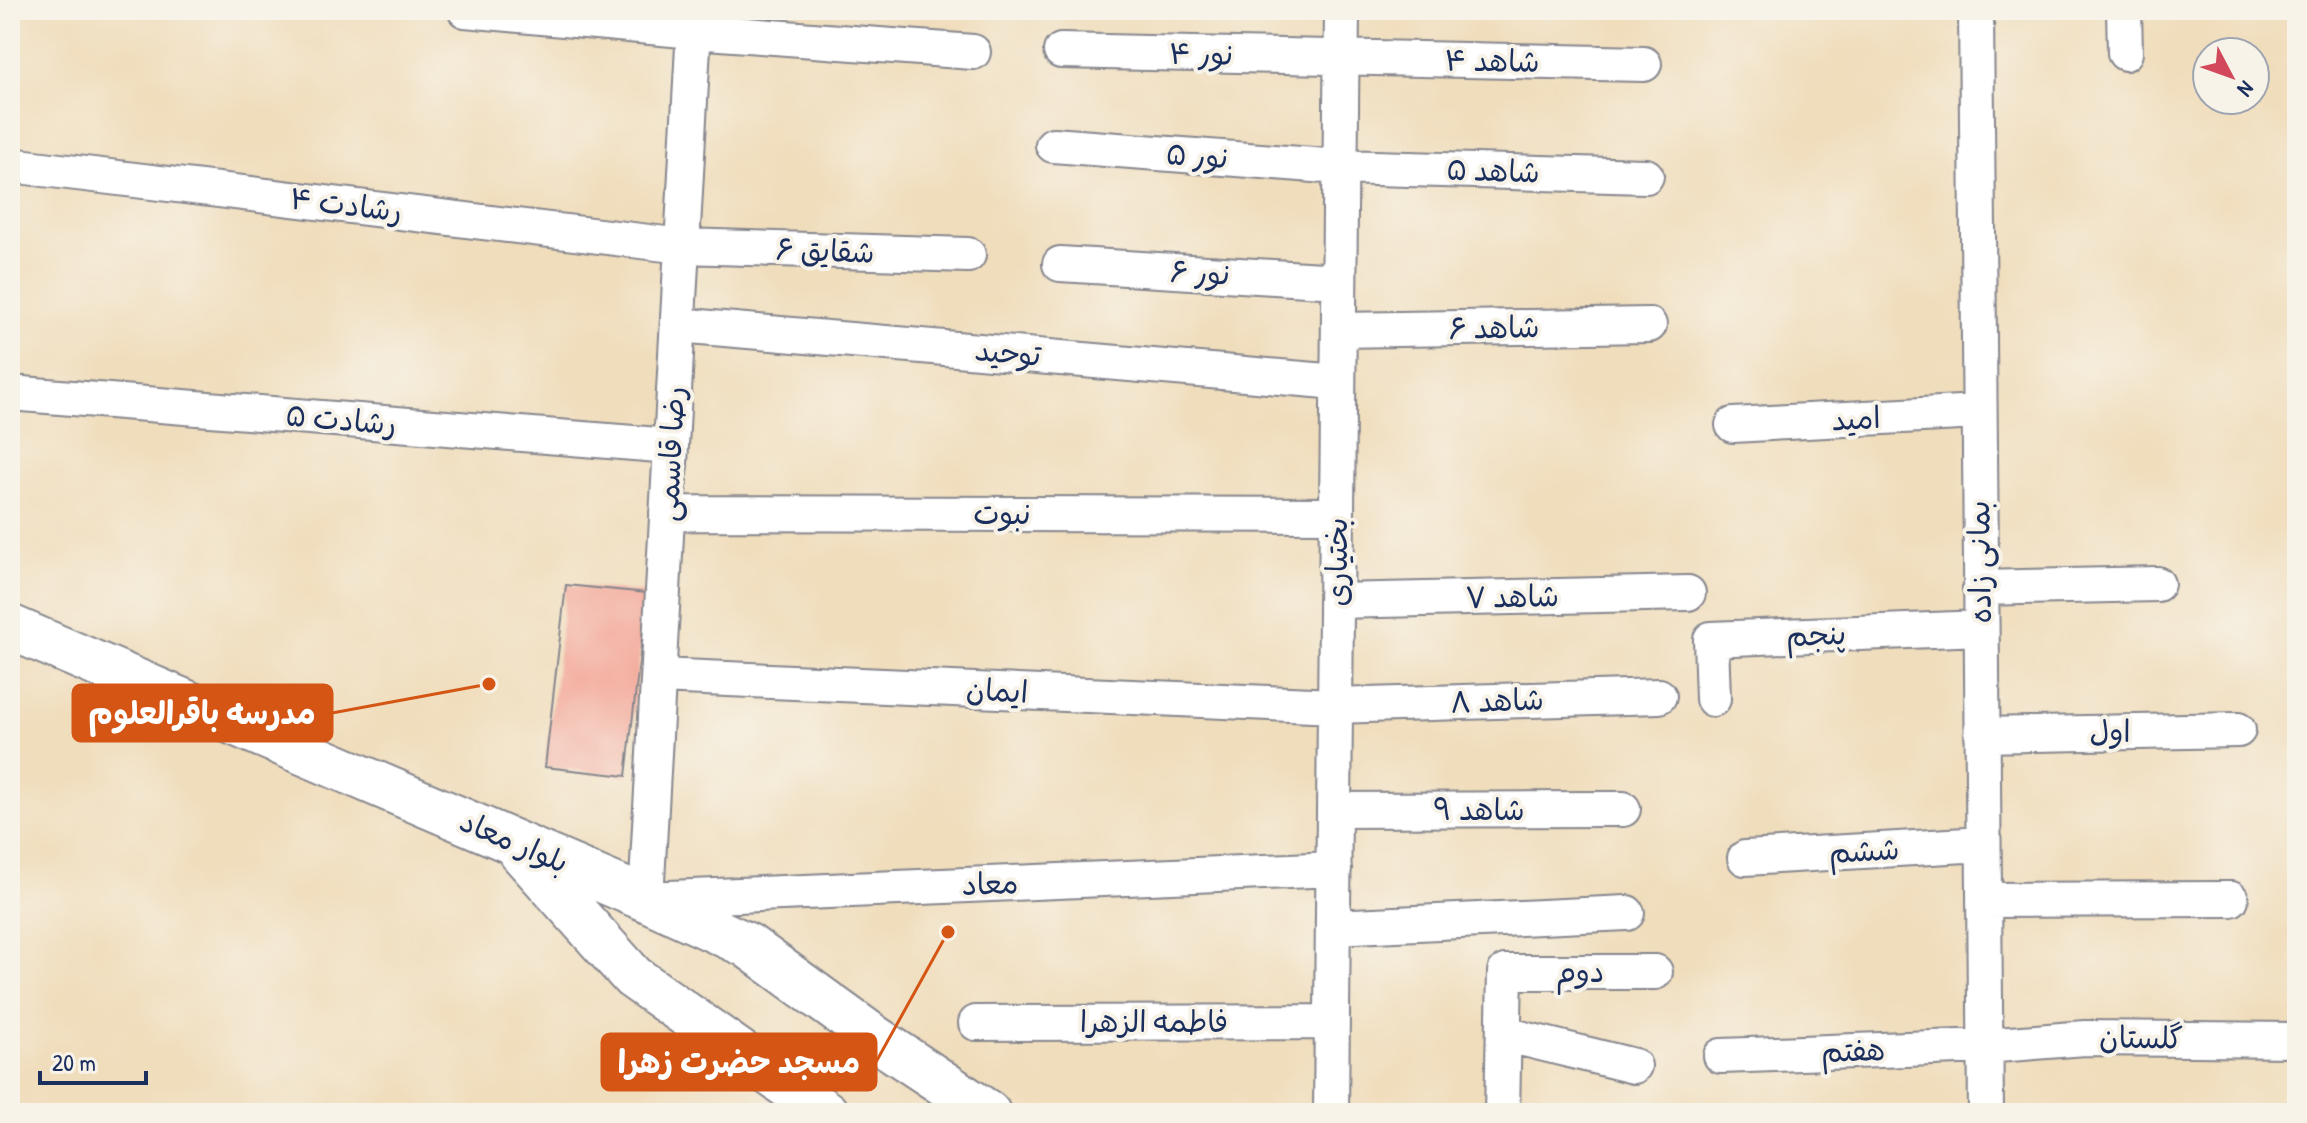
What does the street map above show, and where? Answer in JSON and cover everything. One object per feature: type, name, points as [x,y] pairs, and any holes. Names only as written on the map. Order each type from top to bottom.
[{"type":"street","points":[[465,10],[695,20],[973,52]]},
{"type":"street","name":"بختیاری","points":[[1331,1113],[1342,10]]},
{"type":"street","name":"بمانی زاده","points":[[1976,10],[1986,1113]]},
{"type":"street","points":[[2124,10],[2125,53]]},
{"type":"street","name":"رضا قاسمی","points":[[646,899],[695,20]]},
{"type":"street","name":"نور ۴","points":[[1061,51],[1341,58]]},
{"type":"street","name":"شاهد ۴","points":[[1341,58],[1644,64]]},
{"type":"street","name":"نور ۵","points":[[1053,145],[1340,167]]},
{"type":"street","name":"رشادت ۴","points":[[10,165],[682,246]]},
{"type":"street","name":"شاهد ۵","points":[[1340,167],[1646,176]]},
{"type":"street","name":"شقایق ۶","points":[[682,246],[968,255]]},
{"type":"street","name":"نور ۶","points":[[1060,264],[1339,281]]},
{"type":"street","name":"توحید","points":[[678,325],[1338,382]]},
{"type":"street","name":"شاهد ۶","points":[[1339,330],[1649,325]]},
{"type":"street","name":"رشادت ۵","points":[[10,393],[671,446]]},
{"type":"street","name":"امید","points":[[1733,425],[1979,412]]},
{"type":"street","name":"نبوت","points":[[667,513],[1337,515]]},
{"type":"street","points":[[1980,588],[2157,584]]},
{"type":"street","name":"شاهد ۷","points":[[1336,601],[1688,593]]},
{"type":"street","name":"بلوار معاد","points":[[10,627],[510,840],[747,945],[875,1038],[988,1113]]},
{"type":"street","name":"پنجم","points":[[1713,699],[1711,639],[1981,628]]},
{"type":"street","name":"ایمان","points":[[659,676],[1335,706]]},
{"type":"street","name":"شاهد ۸","points":[[1335,706],[1659,696]]},
{"type":"street","name":"اول","points":[[1982,735],[2238,730]]},
{"type":"street","name":"شاهد ۹","points":[[1334,810],[1623,809]]},
{"type":"street","points":[[510,840],[633,977],[826,1113]]},
{"type":"street","name":"ششم","points":[[1745,858],[1983,844]]},
{"type":"street","name":"معاد","points":[[646,899],[1334,869]]},
{"type":"street","points":[[1984,900],[2231,899]]},
{"type":"street","points":[[1333,927],[1627,913]]},
{"type":"street","name":"دوم","points":[[1504,1034],[1505,972],[1655,972]]},
{"type":"street","name":"فاطمه الزهرا","points":[[976,1023],[1332,1022]]},
{"type":"street","points":[[1502,1113],[1504,1034],[1634,1066]]},
{"type":"street","name":"گلستان","points":[[1985,1046],[2085,1038],[2297,1040]]},
{"type":"street","name":"هفتم","points":[[1721,1056],[1985,1046]]},
{"type":"building","points":[[566,585],[647,593],[626,776],[545,767]]},
{"type":"place","name":"مدرسه باقرالعلوم","points":[[489,684]]},
{"type":"place","name":"مسجد حضرت زهرا","points":[[948,932]]}]
